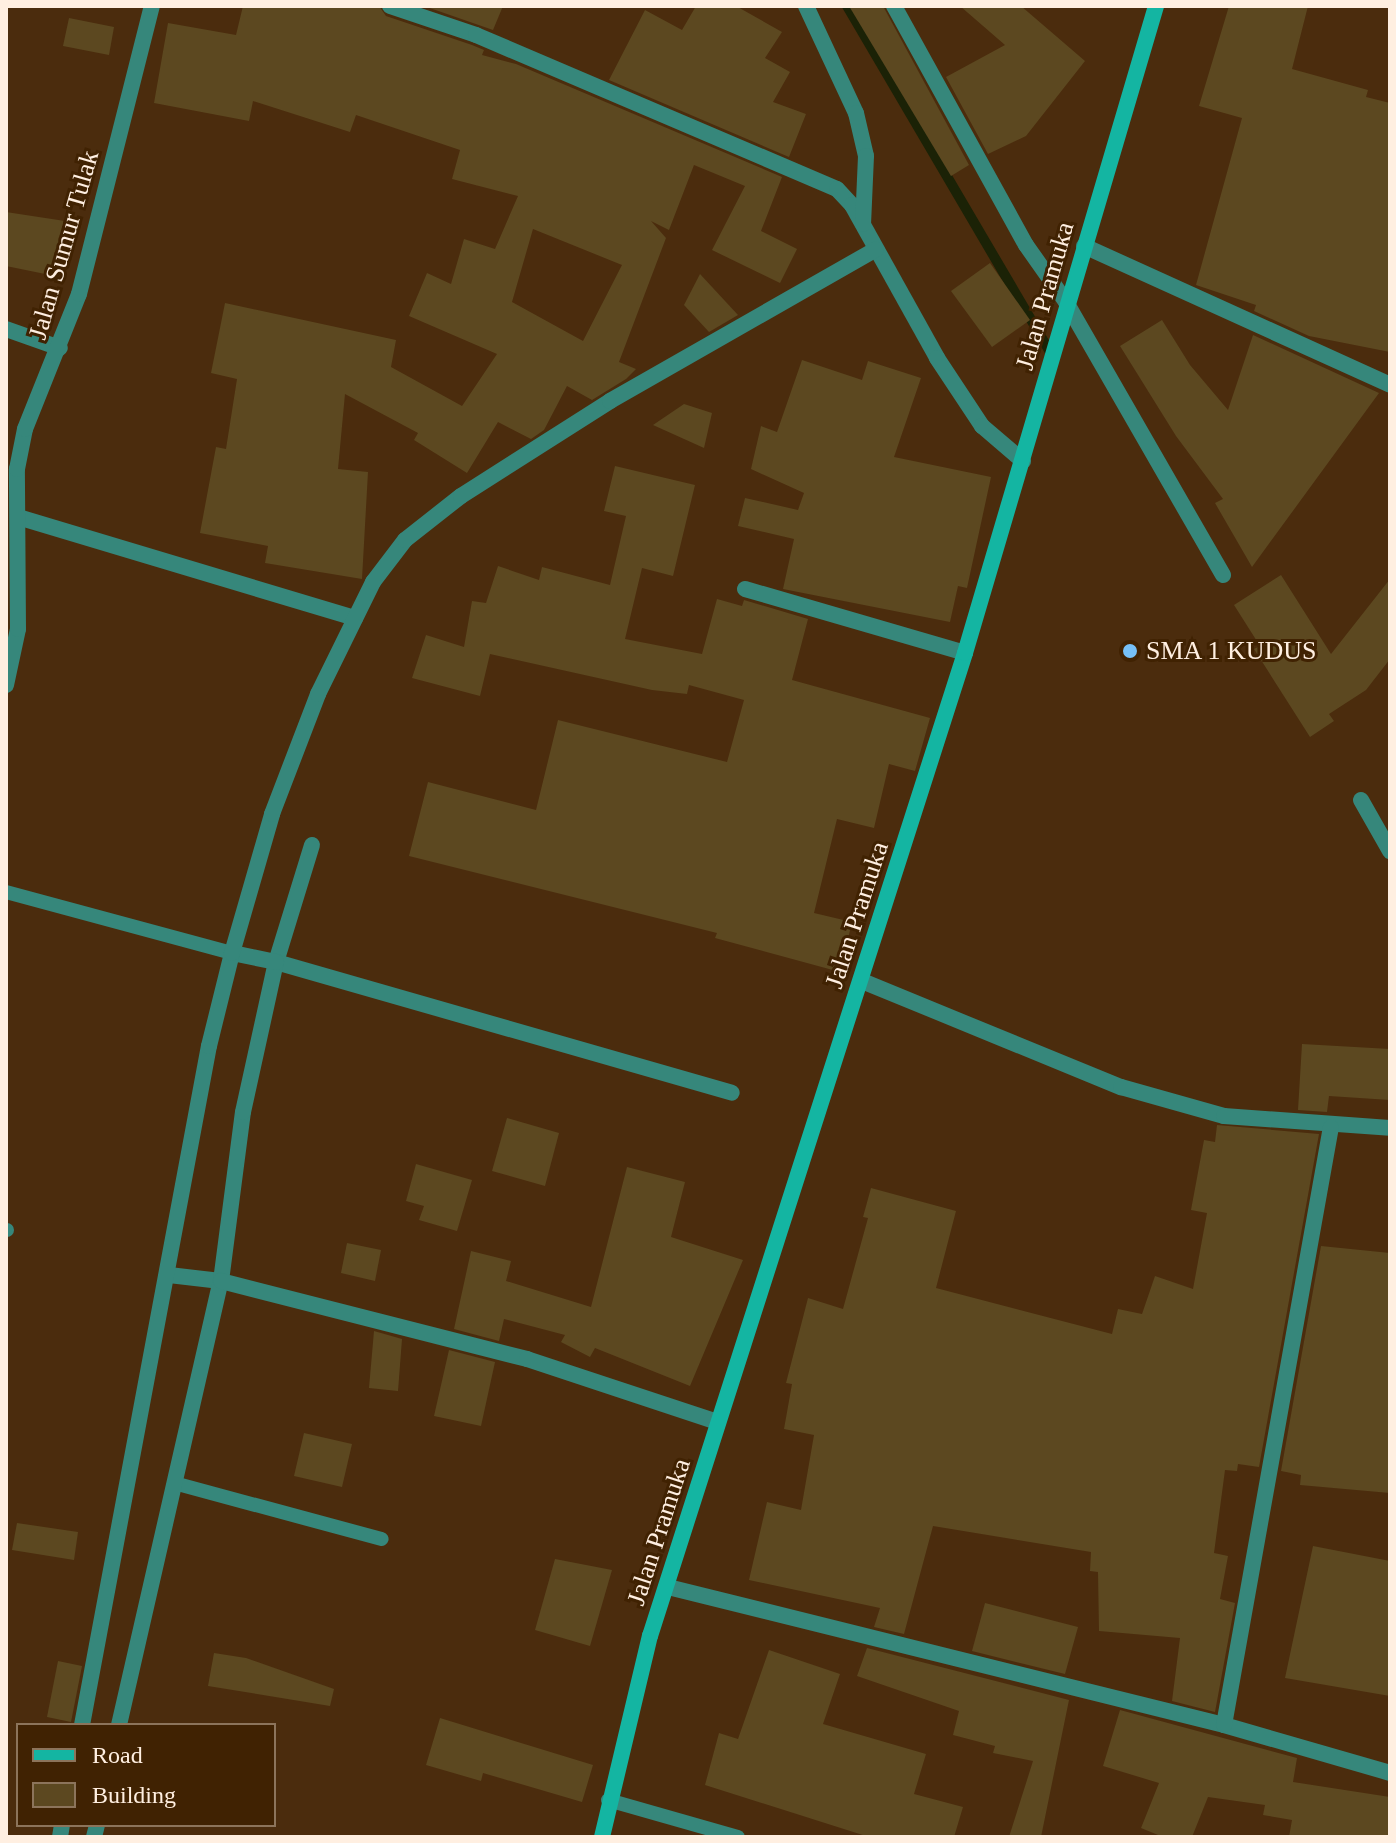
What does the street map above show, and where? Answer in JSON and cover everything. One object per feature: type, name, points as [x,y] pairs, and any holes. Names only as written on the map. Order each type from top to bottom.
[{"type":"main road","name":"Jalan Pramuka","points":[[602,1837],[608,1800],[668,1587],[965,653],[1023,461],[1066,302],[1156,6]]},
{"type":"street","name":"Jalan Sumur Tulak","points":[[6,685],[18,629],[17,469],[25,429],[60,348],[79,294],[152,6]]},
{"type":"street","points":[[390,6],[476,35],[681,126],[821,179],[852,205],[898,289],[982,426],[1023,461]]},
{"type":"street","points":[[806,6],[856,113],[866,156],[863,224]]},
{"type":"street","points":[[894,6],[1026,245],[1066,302],[1223,575]]},
{"type":"street","points":[[1084,246],[1390,385]]},
{"type":"street","points":[[82,1723],[173,1275],[209,1046],[238,954],[272,814],[318,694],[373,582],[405,540],[461,496],[610,401],[878,253]]},
{"type":"street","points":[[6,329],[60,348]]},
{"type":"street","points":[[18,517],[355,618]]},
{"type":"street","points":[[745,589],[965,653]]},
{"type":"street","points":[[1361,800],[1390,851]]},
{"type":"street","points":[[119,1723],[174,1483],[215,1280],[271,961],[312,845]]},
{"type":"street","points":[[238,954],[732,1093]]},
{"type":"street","points":[[862,981],[1121,1087],[1224,1116],[1331,1127],[1390,1128]]},
{"type":"street","points":[[1224,1725],[1331,1127]]},
{"type":"street","points":[[173,1275],[215,1280],[527,1359],[718,1422]]},
{"type":"street","points":[[668,1587],[1224,1725],[1390,1773]]},
{"type":"lane","points":[[6,892],[238,954]]},
{"type":"lane","points":[[174,1483],[382,1539]]},
{"type":"lane","points":[[608,1800],[738,1837]]},
{"type":"building","points":[[243,6],[379,6],[386,16],[472,45],[484,50],[482,55],[516,64],[782,177],[761,231],[797,249],[780,283],[712,250],[745,186],[694,165],[669,230],[651,221],[666,238],[619,362],[636,369],[626,379],[592,400],[567,386],[544,430],[531,439],[498,422],[467,473],[414,440],[418,433],[345,394],[338,469],[368,472],[362,579],[265,563],[268,546],[200,533],[216,447],[226,449],[237,379],[211,373],[225,303],[396,340],[391,367],[462,406],[497,354],[409,316],[427,273],[451,284],[464,239],[495,249],[518,196],[452,179],[460,150],[356,115],[350,132],[253,101],[249,121],[154,103],[168,23],[236,35]],"holes":[[[533,229],[622,265],[583,341],[512,302]]]},
{"type":"building","points":[[424,6],[503,6],[493,30]]},
{"type":"building","points":[[696,6],[736,6],[782,32],[765,58],[790,72],[773,102],[806,114],[789,157],[609,80],[645,10],[682,30]]},
{"type":"building","points":[[849,6],[883,6],[969,165],[951,176]]},
{"type":"building","points":[[960,6],[1021,6],[1085,61],[1026,136],[988,154],[946,77],[1005,45]]},
{"type":"building","points":[[1229,6],[1308,6],[1292,69],[1368,90],[1366,97],[1390,103],[1390,352],[1309,336],[1254,311],[1256,305],[1196,285],[1242,118],[1199,106]]},
{"type":"building","points":[[69,18],[114,27],[109,55],[63,46]]},
{"type":"building","points":[[6,212],[78,223],[55,276],[6,266]]},
{"type":"building","points":[[990,263],[1030,320],[992,347],[951,291]]},
{"type":"building","points":[[700,274],[738,315],[709,332],[684,305]]},
{"type":"building","points":[[1162,320],[1190,365],[1228,410],[1253,335],[1379,393],[1252,567],[1215,503],[1223,499],[1176,436],[1120,346]]},
{"type":"building","points":[[802,360],[862,380],[868,361],[921,378],[894,457],[991,477],[967,588],[958,586],[950,622],[783,589],[794,539],[738,526],[745,498],[798,510],[804,493],[751,469],[761,426],[777,432]]},
{"type":"building","points":[[684,404],[712,413],[704,448],[653,425]]},
{"type":"building","points":[[615,466],[695,485],[673,576],[642,568],[625,639],[702,654],[717,599],[742,606],[744,600],[808,619],[792,680],[930,718],[915,771],[889,764],[874,828],[837,819],[814,913],[852,922],[840,972],[715,938],[717,933],[409,856],[428,782],[536,810],[558,720],[727,762],[744,700],[689,685],[687,694],[652,690],[490,654],[480,696],[412,678],[426,635],[464,647],[472,601],[486,603],[498,566],[539,580],[542,567],[610,585],[626,516],[604,511]]},
{"type":"building","points":[[1281,575],[1331,654],[1390,579],[1390,659],[1366,690],[1329,714],[1334,721],[1310,737],[1254,649],[1260,646],[1234,605]]},
{"type":"building","points":[[1302,1044],[1390,1049],[1390,1100],[1329,1096],[1327,1112],[1298,1110]]},
{"type":"building","points":[[507,1118],[559,1133],[545,1186],[492,1171]]},
{"type":"building","points":[[1217,1125],[1319,1134],[1259,1467],[1238,1464],[1237,1471],[1225,1470],[1214,1553],[1228,1556],[1220,1599],[1235,1603],[1215,1712],[1172,1701],[1180,1638],[1099,1631],[1098,1572],[1090,1571],[1091,1552],[933,1526],[904,1634],[874,1627],[880,1608],[749,1580],[767,1502],[801,1510],[814,1435],[784,1429],[792,1384],[786,1383],[808,1298],[843,1309],[868,1218],[863,1217],[871,1188],[956,1211],[936,1288],[1112,1334],[1118,1309],[1142,1314],[1155,1276],[1193,1289],[1207,1213],[1191,1210],[1204,1140],[1215,1142]]},
{"type":"building","points":[[416,1164],[472,1180],[457,1231],[419,1220],[424,1206],[406,1201]]},
{"type":"building","points":[[627,1167],[685,1182],[671,1237],[743,1260],[690,1386],[595,1348],[590,1357],[561,1342],[565,1335],[504,1319],[499,1341],[454,1329],[471,1251],[511,1261],[506,1281],[591,1307]]},
{"type":"building","points":[[347,1243],[381,1250],[375,1281],[341,1273]]},
{"type":"building","points":[[1321,1246],[1390,1253],[1390,1493],[1300,1485],[1301,1475],[1281,1471]]},
{"type":"building","points":[[374,1331],[402,1339],[398,1391],[369,1388]]},
{"type":"building","points":[[449,1350],[495,1362],[481,1426],[434,1416]]},
{"type":"building","points":[[304,1433],[352,1444],[342,1487],[294,1476]]},
{"type":"building","points":[[17,1523],[78,1532],[74,1560],[12,1550]]},
{"type":"building","points":[[1313,1546],[1390,1561],[1390,1696],[1285,1678]]},
{"type":"building","points":[[555,1559],[612,1570],[590,1646],[535,1630]]},
{"type":"building","points":[[985,1603],[1078,1627],[1065,1674],[972,1651]]},
{"type":"building","points":[[867,1648],[1069,1700],[1041,1837],[1009,1837],[1033,1761],[993,1753],[995,1746],[953,1735],[959,1711],[857,1676]]},
{"type":"building","points":[[769,1650],[840,1674],[823,1724],[926,1754],[914,1794],[963,1807],[954,1837],[869,1837],[705,1785],[719,1733],[738,1739]]},
{"type":"building","points":[[214,1653],[246,1658],[334,1689],[330,1706],[208,1686]]},
{"type":"building","points":[[58,1661],[82,1666],[71,1722],[47,1717]]},
{"type":"building","points":[[1120,1710],[1297,1758],[1293,1782],[1390,1797],[1390,1837],[1289,1837],[1292,1820],[1263,1815],[1265,1805],[1208,1797],[1192,1837],[1163,1837],[1141,1828],[1159,1783],[1103,1766]]},
{"type":"building","points":[[440,1718],[593,1765],[582,1802],[483,1773],[481,1781],[426,1765]]},
{"type":"waterway","points":[[847,6],[1052,355]]},
{"type":"place","name":"SMA 1 KUDUS","points":[[1130,651]]}]
